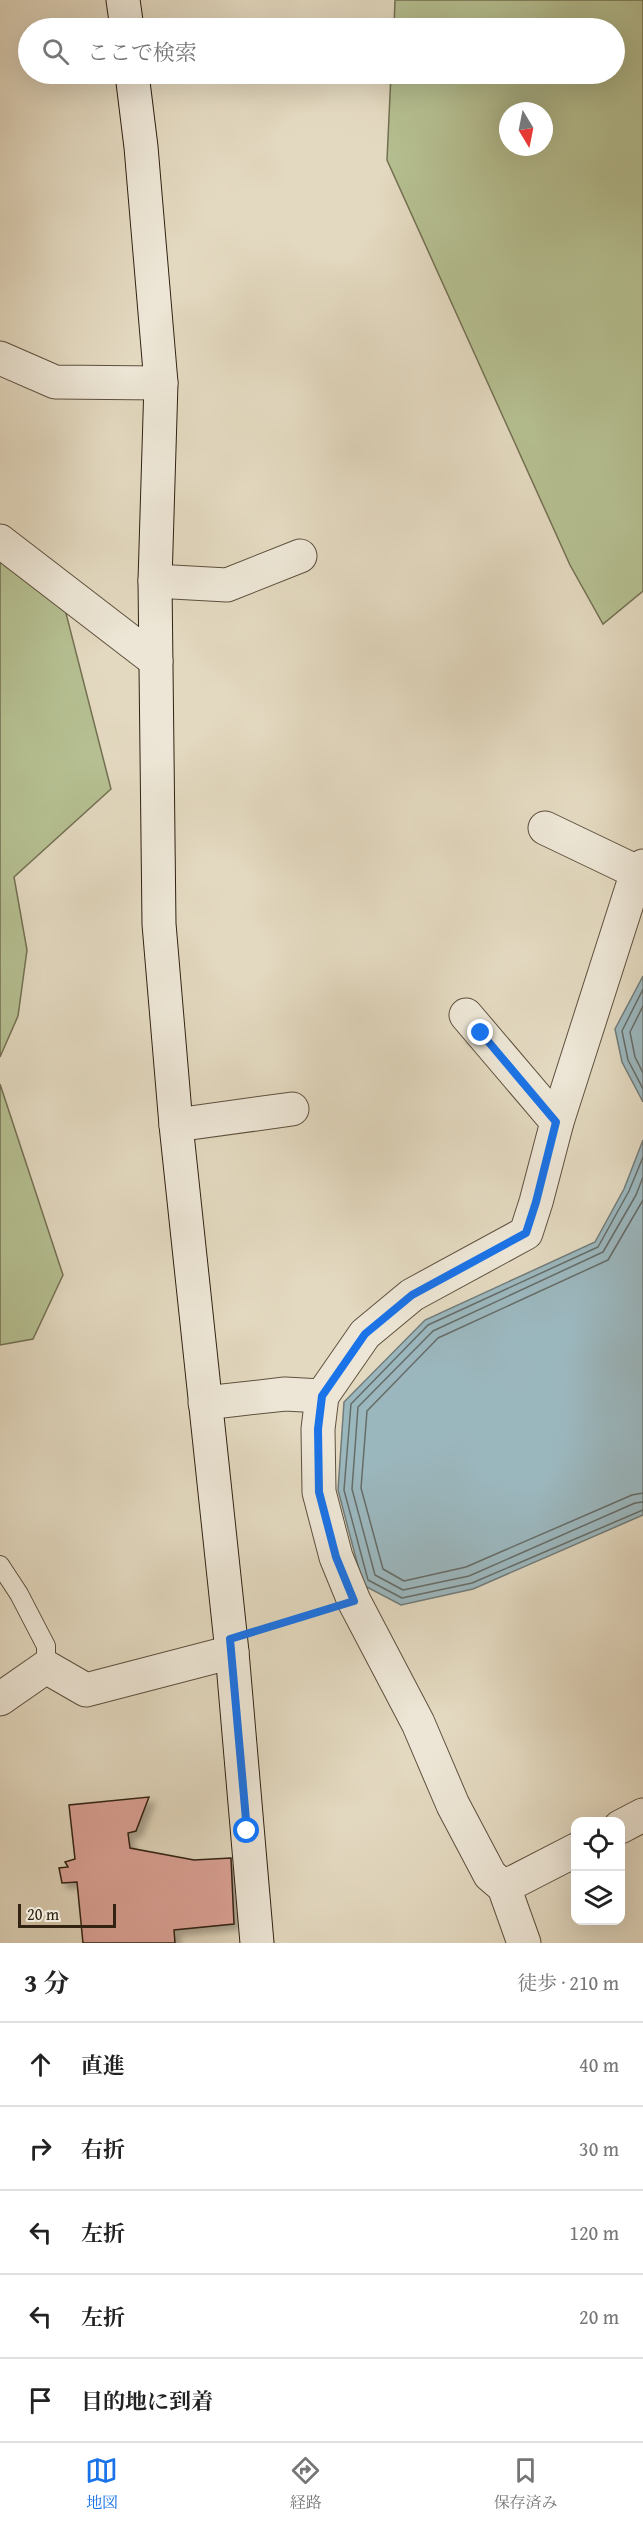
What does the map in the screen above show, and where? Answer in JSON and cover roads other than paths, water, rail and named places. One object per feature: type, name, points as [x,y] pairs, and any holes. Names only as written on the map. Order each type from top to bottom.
[{"type":"street","points":[[123,0],[126,18]]},
{"type":"street","points":[[133,84],[141,147],[161,382],[155,581],[159,924],[176,1125],[231,1645],[257,1943]]},
{"type":"street","points":[[0,358],[54,382],[161,382]]},
{"type":"street","points":[[0,541],[156,661]]},
{"type":"street","points":[[155,581],[227,585],[300,556]]},
{"type":"street","points":[[524,1943],[504,1887],[490,1875],[463,1825],[418,1723],[354,1601],[336,1557],[319,1492],[318,1429],[322,1396],[365,1334],[412,1295],[526,1233],[556,1122],[640,869],[545,828]]},
{"type":"street","points":[[466,1016],[556,1122]]},
{"type":"street","points":[[176,1125],[292,1109]]},
{"type":"street","points":[[206,1403],[285,1394],[322,1396]]},
{"type":"street","points":[[0,1699],[46,1667],[86,1690],[231,1645]]},
{"type":"street","points":[[625,1825],[643,1815]]},
{"type":"street","points":[[504,1887],[571,1853]]},
{"type":"lane","points":[[0,1565],[20,1594],[46,1646],[46,1667]]},
{"type":"water","points":[[643,976],[643,1102],[622,1062],[615,1029]]},
{"type":"water","points":[[643,1140],[643,1515],[473,1589],[401,1605],[363,1585],[338,1490],[344,1402],[425,1320],[595,1242],[624,1189]]}]
